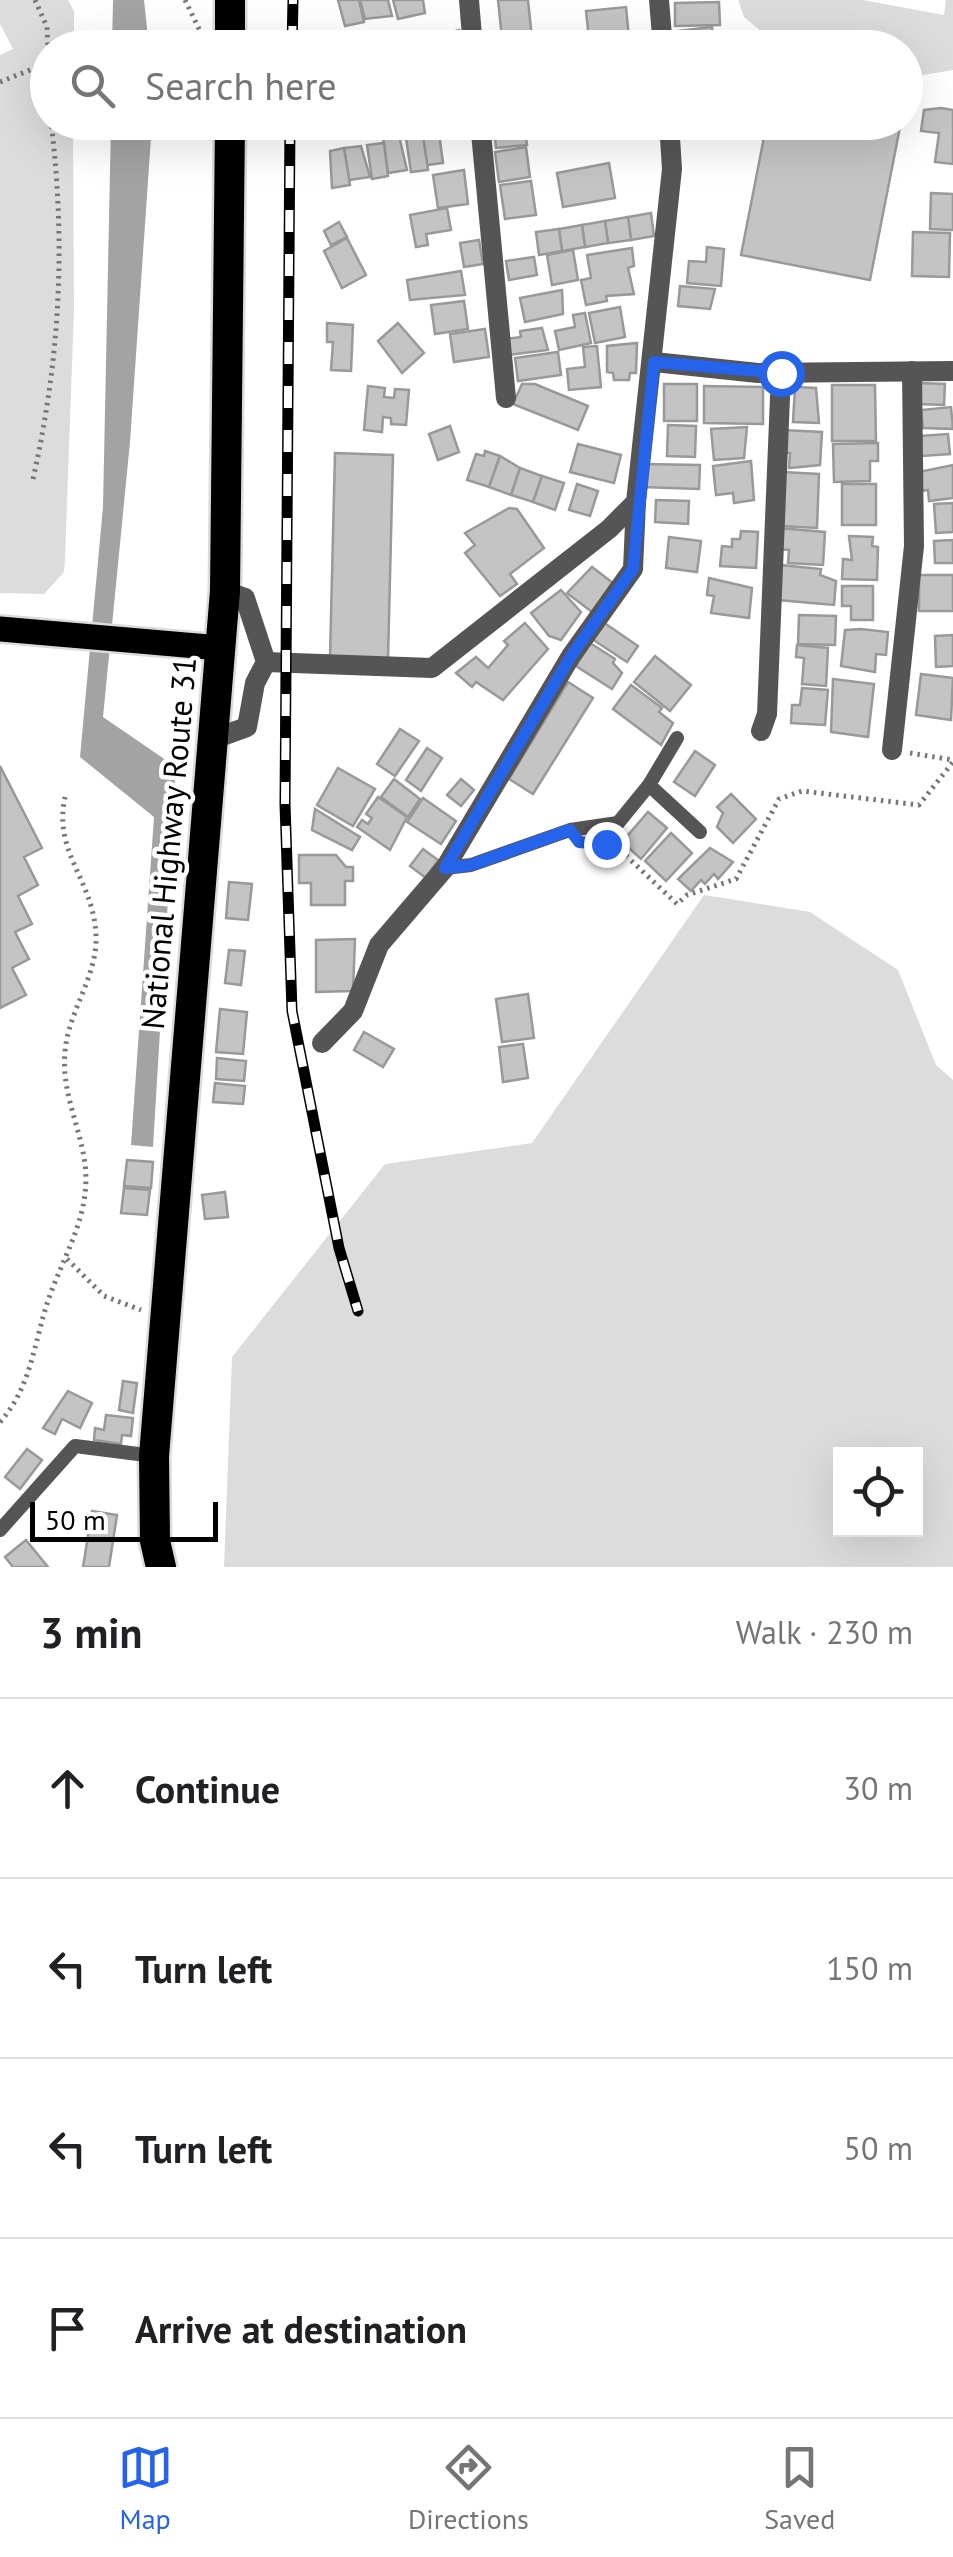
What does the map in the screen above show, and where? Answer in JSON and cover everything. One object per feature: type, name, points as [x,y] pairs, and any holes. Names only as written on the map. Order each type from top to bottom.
[{"type":"highway","points":[[230,0],[230,30]]},
{"type":"highway","name":"National Highway Route 31","points":[[160,1567],[154,1456],[211,740],[208,647],[225,591],[230,140]]},
{"type":"main road","points":[[0,629],[208,647]]},
{"type":"street","points":[[469,0],[472,30]]},
{"type":"street","points":[[659,0],[662,30]]},
{"type":"street","points":[[482,140],[506,398]]},
{"type":"street","points":[[322,1043],[353,1011],[379,945],[445,868],[571,656],[633,569],[636,502],[672,169],[670,140]]},
{"type":"street","points":[[654,362],[781,373],[953,371]]},
{"type":"street","points":[[892,750],[914,546],[912,371]]},
{"type":"street","points":[[761,732],[767,714],[781,373]]},
{"type":"street","points":[[266,662],[432,668],[609,529],[636,502]]},
{"type":"street","points":[[211,740],[247,727],[255,683],[266,662],[245,598],[225,591]]},
{"type":"lane","points":[[445,868],[471,865],[570,830],[618,823],[649,786],[677,738]]},
{"type":"lane","points":[[649,786],[700,832]]},
{"type":"lane","points":[[0,1530],[75,1446],[154,1456]]},
{"type":"path","points":[[35,0],[46,30]]},
{"type":"path","points":[[185,0],[198,30]]},
{"type":"path","points":[[0,82],[30,70]]},
{"type":"path","points":[[33,478],[56,355],[61,268],[60,196],[53,140]]},
{"type":"path","points":[[570,830],[579,842],[619,850],[678,904],[688,896],[736,879],[779,799],[802,791],[919,806],[953,761],[892,750]]},
{"type":"path","points":[[0,1422],[28,1378],[51,1294],[84,1208],[85,1166],[64,1080],[65,1050],[97,940],[86,882],[64,846],[60,820],[65,798]]},
{"type":"path","points":[[67,1259],[104,1296],[151,1314]]},
{"type":"shaded area","points":[[0,0],[68,0],[74,11],[74,30],[30,30],[30,140],[73,140],[74,310],[64,572],[44,594],[0,593],[0,55],[13,49],[0,24]]},
{"type":"shaded area","points":[[113,0],[144,0],[147,30],[112,30]]},
{"type":"shaded area","points":[[738,0],[863,0],[944,15],[946,0],[953,0],[953,70],[923,75],[923,30],[760,30],[744,17]]},
{"type":"shaded area","points":[[111,140],[151,140],[130,442],[103,717],[176,767],[153,1147],[131,1145],[154,817],[80,757],[103,507]]},
{"type":"shaded area","points":[[704,895],[810,912],[898,970],[936,1065],[953,1080],[953,1567],[224,1567],[232,1357],[385,1164],[532,1143]]},
{"type":"building","points":[[338,0],[359,0],[364,22],[345,26]]},
{"type":"building","points":[[360,0],[388,0],[392,16],[365,19]]},
{"type":"building","points":[[393,0],[423,0],[425,13],[398,19]]},
{"type":"building","points":[[498,0],[528,0],[531,30],[501,30]]},
{"type":"building","points":[[719,2],[720,25],[675,26],[675,3]]},
{"type":"building","points":[[626,7],[628,30],[588,30],[586,11]]},
{"type":"building","points":[[924,110],[953,110],[953,164],[935,162],[939,133],[923,131]]},
{"type":"building","points":[[383,140],[400,140],[407,170],[388,173]]},
{"type":"building","points":[[406,140],[424,140],[428,170],[411,172]]},
{"type":"building","points":[[424,140],[440,140],[443,163],[427,165]]},
{"type":"building","points":[[495,140],[526,140],[527,145],[496,148]]},
{"type":"building","points":[[763,140],[897,140],[870,280],[741,255]]},
{"type":"building","points":[[384,143],[388,176],[372,179],[367,145]]},
{"type":"building","points":[[361,146],[370,177],[349,180],[344,148]]},
{"type":"building","points":[[526,147],[530,177],[499,182],[495,152]]},
{"type":"building","points":[[344,148],[350,185],[332,188],[330,151]]},
{"type":"building","points":[[609,163],[615,198],[563,207],[557,173]]},
{"type":"building","points":[[464,170],[468,204],[438,208],[433,175]]},
{"type":"building","points":[[531,181],[536,215],[505,219],[500,185]]},
{"type":"building","points":[[931,193],[953,194],[953,230],[930,229]]},
{"type":"building","points":[[447,208],[451,230],[426,234],[428,245],[416,247],[410,215]]},
{"type":"building","points":[[651,213],[654,236],[631,240],[628,217]]},
{"type":"building","points":[[628,217],[631,240],[608,243],[605,221]]},
{"type":"building","points":[[605,221],[608,243],[585,247],[582,225]]},
{"type":"building","points":[[339,222],[347,237],[331,245],[324,231]]},
{"type":"building","points":[[582,225],[585,247],[562,251],[559,229]]},
{"type":"building","points":[[559,229],[562,251],[539,255],[536,232]]},
{"type":"building","points":[[913,232],[950,233],[949,277],[912,276]]},
{"type":"building","points":[[347,238],[366,275],[342,288],[324,251]]},
{"type":"building","points":[[479,240],[483,264],[464,267],[460,243]]},
{"type":"building","points":[[707,247],[724,249],[721,286],[687,283],[689,261],[706,262]]},
{"type":"building","points":[[632,248],[634,266],[628,268],[634,294],[606,296],[607,301],[586,305],[581,280],[591,278],[587,255]]},
{"type":"building","points":[[573,250],[578,280],[552,285],[547,255]]},
{"type":"building","points":[[534,257],[537,275],[509,280],[506,261]]},
{"type":"building","points":[[461,271],[465,295],[410,300],[407,280]]},
{"type":"building","points":[[680,286],[715,289],[710,309],[678,306]]},
{"type":"building","points":[[562,290],[563,314],[525,322],[520,298]]},
{"type":"building","points":[[464,301],[468,329],[435,334],[431,305]]},
{"type":"building","points":[[620,307],[625,337],[595,343],[589,313]]},
{"type":"building","points":[[585,313],[591,343],[559,350],[555,331],[575,327],[573,315]]},
{"type":"building","points":[[327,323],[353,325],[351,371],[331,370],[333,342],[327,342]]},
{"type":"building","points":[[398,323],[424,353],[402,373],[378,341]]},
{"type":"building","points":[[542,328],[548,350],[508,355],[506,339],[521,337],[520,331]]},
{"type":"building","points":[[485,329],[489,357],[454,362],[450,334]]},
{"type":"building","points":[[637,343],[636,373],[630,373],[629,380],[614,380],[613,373],[607,372],[607,346]]},
{"type":"building","points":[[597,346],[601,387],[569,390],[567,369],[585,367],[583,347]]},
{"type":"building","points":[[558,352],[561,375],[518,381],[515,358]]},
{"type":"building","points":[[918,383],[945,384],[944,405],[917,404]]},
{"type":"building","points":[[522,384],[535,384],[588,406],[578,430],[513,404]]},
{"type":"building","points":[[664,384],[697,384],[697,421],[664,421]]},
{"type":"building","points":[[832,385],[875,385],[876,441],[832,441]]},
{"type":"building","points":[[368,386],[385,388],[384,397],[394,398],[395,389],[409,390],[406,425],[391,424],[391,418],[383,417],[382,432],[364,430]]},
{"type":"building","points":[[704,386],[763,387],[763,424],[704,423]]},
{"type":"building","points":[[795,387],[816,388],[819,423],[793,422]]},
{"type":"building","points":[[951,407],[953,429],[923,428],[921,410]]},
{"type":"building","points":[[668,425],[696,426],[695,457],[667,456]]},
{"type":"building","points":[[450,426],[459,452],[438,460],[429,434]]},
{"type":"building","points":[[747,427],[744,458],[714,460],[711,429]]},
{"type":"building","points":[[782,430],[822,432],[820,465],[789,468],[790,453],[781,453]]},
{"type":"building","points":[[948,434],[950,454],[922,456],[920,436]]},
{"type":"building","points":[[878,443],[878,461],[870,461],[870,481],[834,482],[833,444]]},
{"type":"building","points":[[578,444],[621,455],[614,483],[570,472]]},
{"type":"building","points":[[485,451],[500,456],[489,487],[467,480],[476,454],[484,456]]},
{"type":"building","points":[[335,453],[393,455],[388,659],[330,657]]},
{"type":"building","points":[[500,456],[520,468],[511,495],[489,487]]},
{"type":"building","points":[[751,461],[754,500],[734,503],[733,493],[716,495],[713,466]]},
{"type":"building","points":[[643,464],[700,465],[699,489],[642,487]]},
{"type":"building","points":[[953,465],[953,498],[929,501],[928,490],[921,491],[919,472]]},
{"type":"building","points":[[520,468],[542,476],[533,502],[511,495]]},
{"type":"building","points":[[783,472],[819,474],[817,528],[780,526]]},
{"type":"building","points":[[542,476],[564,483],[555,510],[533,502]]},
{"type":"building","points":[[577,484],[598,491],[590,516],[569,510]]},
{"type":"building","points":[[842,484],[876,484],[876,525],[842,525]]},
{"type":"building","points":[[656,500],[689,501],[688,524],[655,522]]},
{"type":"building","points":[[953,503],[953,532],[936,533],[934,504]]},
{"type":"building","points":[[509,508],[517,509],[544,548],[510,574],[517,584],[500,596],[465,553],[475,545],[465,533]]},
{"type":"building","points":[[778,528],[825,532],[823,565],[788,563],[789,550],[777,549]]},
{"type":"building","points":[[741,531],[758,532],[756,568],[720,566],[722,546],[732,547],[732,539],[740,539]]},
{"type":"building","points":[[849,536],[873,537],[872,546],[878,547],[877,580],[842,579],[843,559],[852,560]]},
{"type":"building","points":[[669,537],[701,541],[697,572],[666,568]]},
{"type":"building","points":[[953,540],[953,563],[935,563],[934,541]]},
{"type":"building","points":[[781,565],[821,569],[820,575],[836,581],[834,605],[778,600]]},
{"type":"building","points":[[592,567],[613,583],[592,612],[567,593]]},
{"type":"building","points":[[919,575],[953,575],[953,611],[919,611]]},
{"type":"building","points":[[709,578],[752,588],[749,618],[711,613],[714,596],[707,595]]},
{"type":"building","points":[[842,586],[873,586],[873,620],[851,620],[851,606],[842,606]]},
{"type":"building","points":[[561,590],[581,612],[561,640],[549,636],[531,613]]},
{"type":"building","points":[[799,615],[836,616],[835,645],[798,644]]},
{"type":"building","points":[[603,622],[638,646],[627,662],[592,639]]},
{"type":"building","points":[[525,623],[548,649],[503,700],[476,682],[472,687],[456,673],[476,657],[488,668],[508,645],[504,641]]},
{"type":"building","points":[[845,630],[888,632],[886,655],[876,654],[875,672],[841,666]]},
{"type":"building","points":[[953,635],[953,666],[936,667],[935,636]]},
{"type":"building","points":[[590,643],[615,659],[613,663],[622,673],[612,689],[576,666]]},
{"type":"building","points":[[797,645],[828,648],[826,686],[802,684],[804,658],[796,657]]},
{"type":"building","points":[[655,656],[691,685],[670,711],[634,682]]},
{"type":"building","points":[[921,674],[953,678],[951,720],[916,715]]},
{"type":"building","points":[[833,679],[874,684],[868,737],[831,732]]},
{"type":"building","points":[[568,682],[593,698],[533,794],[509,779]]},
{"type":"building","points":[[631,685],[662,708],[659,712],[673,723],[661,745],[613,709]]},
{"type":"building","points":[[802,688],[828,690],[825,725],[791,723],[792,705],[800,705]]},
{"type":"building","points":[[400,729],[419,741],[395,776],[377,764]]},
{"type":"building","points":[[427,748],[442,758],[421,791],[406,780]]},
{"type":"building","points":[[695,751],[715,765],[695,796],[674,782]]},
{"type":"building","points":[[0,766],[42,848],[24,857],[38,885],[18,896],[32,924],[15,932],[29,959],[12,968],[26,995],[0,1008]]},
{"type":"building","points":[[338,768],[375,789],[353,826],[317,805]]},
{"type":"building","points":[[394,779],[420,799],[408,817],[381,797]]},
{"type":"building","points":[[461,779],[474,790],[461,806],[447,795]]},
{"type":"building","points":[[731,794],[756,819],[733,843],[717,827],[723,813],[717,807]]},
{"type":"building","points":[[378,797],[407,817],[390,850],[357,827],[362,820],[368,824],[372,818],[366,814]]},
{"type":"building","points":[[423,798],[456,821],[441,844],[407,822]]},
{"type":"building","points":[[315,809],[360,837],[352,850],[312,830]]},
{"type":"building","points":[[648,812],[667,828],[641,859],[622,842]]},
{"type":"building","points":[[671,833],[692,853],[666,881],[645,861]]},
{"type":"building","points":[[710,848],[733,862],[718,879],[714,874],[691,891],[678,879]]},
{"type":"building","points":[[423,849],[438,860],[426,878],[410,866]]},
{"type":"building","points":[[299,855],[336,855],[346,867],[353,867],[353,881],[345,881],[345,905],[311,905],[311,883],[299,883]]},
{"type":"building","points":[[229,882],[252,884],[248,920],[226,918]]},
{"type":"building","points":[[355,939],[353,991],[316,992],[316,940]]},
{"type":"building","points":[[229,950],[245,951],[241,985],[225,983]]},
{"type":"building","points":[[528,994],[534,1038],[502,1042],[496,999]]},
{"type":"building","points":[[220,1009],[247,1012],[243,1054],[216,1052]]},
{"type":"building","points":[[364,1032],[394,1049],[383,1067],[354,1050]]},
{"type":"building","points":[[523,1044],[528,1078],[503,1082],[499,1047]]},
{"type":"building","points":[[217,1058],[246,1061],[244,1081],[216,1079]]},
{"type":"building","points":[[215,1083],[245,1086],[243,1104],[213,1102]]},
{"type":"building","points":[[127,1160],[153,1162],[151,1188],[124,1186]]},
{"type":"building","points":[[124,1188],[150,1190],[147,1215],[121,1213]]},
{"type":"building","points":[[225,1192],[228,1217],[205,1219],[202,1195]]},
{"type":"building","points":[[123,1381],[137,1383],[133,1413],[119,1410]]},
{"type":"building","points":[[68,1391],[92,1403],[80,1428],[62,1419],[55,1434],[43,1428]]},
{"type":"building","points":[[106,1415],[133,1418],[131,1436],[122,1435],[121,1444],[94,1440],[95,1428],[104,1430]]},
{"type":"building","points":[[27,1449],[42,1460],[20,1489],[5,1477]]},
{"type":"building","points":[[92,1511],[117,1515],[109,1567],[83,1567]]},
{"type":"building","points":[[26,1540],[48,1567],[13,1567],[5,1557]]},
{"type":"railway","points":[[292,30],[293,0]]},
{"type":"railway","points":[[290,140],[285,804],[292,1011],[339,1248],[358,1311]]},
{"type":"route","points":[[606,844],[579,842],[570,830],[471,865],[445,868],[571,656],[633,569],[636,502],[654,362],[781,373]]}]
